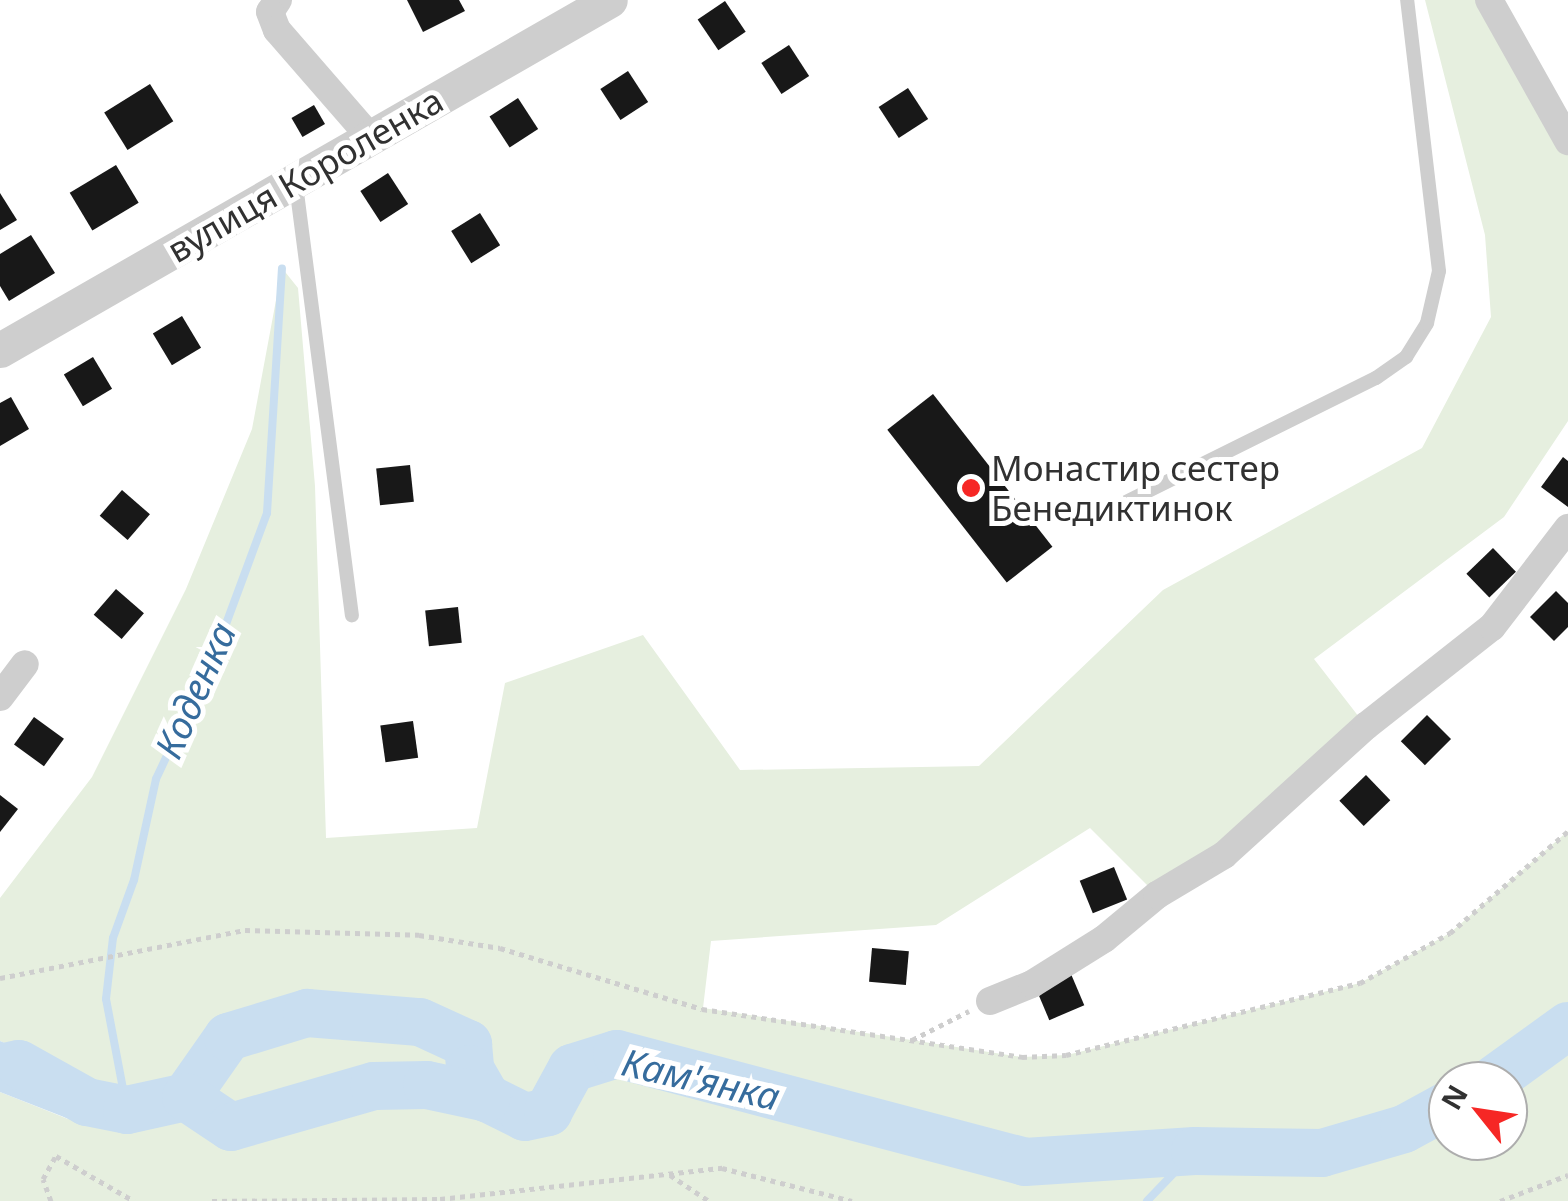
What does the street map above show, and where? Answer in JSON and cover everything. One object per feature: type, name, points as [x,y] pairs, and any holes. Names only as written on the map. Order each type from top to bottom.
[{"type":"street","points":[[278,0],[270,12],[277,30],[369,136]]},
{"type":"street","name":"вулиця Короленка","points":[[2,345],[610,0]]},
{"type":"street","points":[[1489,0],[1568,144]]},
{"type":"street","points":[[990,1000],[1090,948],[1157,896],[1224,855],[1366,726],[1492,627],[1568,528]]},
{"type":"street","points":[[0,697],[26,664]]},
{"type":"lane","points":[[1120,505],[1376,378],[1406,357],[1427,323],[1439,271],[1408,0]]},
{"type":"lane","points":[[296,181],[352,616]]},
{"type":"path","points":[[0,978],[245,930],[419,935],[500,948],[702,1009],[1022,1057],[1066,1055],[1346,988],[1450,933],[1568,832]]},
{"type":"path","points":[[911,1040],[990,1000]]},
{"type":"path","points":[[51,1201],[43,1179],[56,1156],[134,1201]]},
{"type":"path","points":[[212,1201],[440,1199],[722,1168],[852,1201]]},
{"type":"path","points":[[669,1174],[709,1201]]},
{"type":"path","points":[[1500,1201],[1568,1175]]},
{"type":"green space","points":[[1425,0],[1489,0],[1568,153],[1568,421],[1504,517],[1314,659],[1366,726],[1157,895],[1090,828],[936,925],[711,941],[703,1008],[1022,1057],[1067,1055],[1360,983],[1450,933],[1568,831],[1568,1201],[0,1201],[0,1092],[68,1119],[74,1073],[0,1041],[0,898],[92,777],[186,589],[252,429],[282,268],[298,288],[315,486],[326,838],[477,828],[505,683],[643,635],[740,770],[979,766],[1163,590],[1422,448],[1491,317],[1485,235]]},
{"type":"water","points":[[0,1041],[74,1072],[69,1119],[0,1092]]},
{"type":"building","points":[[407,0],[459,0],[465,11],[423,32]]},
{"type":"building","points":[[725,1],[746,32],[718,50],[698,19]]},
{"type":"building","points":[[789,45],[809,76],[781,94],[761,63]]},
{"type":"building","points":[[628,71],[648,102],[620,120],[600,89]]},
{"type":"building","points":[[150,84],[173,121],[128,150],[104,113]]},
{"type":"building","points":[[908,88],[928,119],[899,138],[879,107]]},
{"type":"building","points":[[518,98],[538,129],[510,148],[489,117]]},
{"type":"building","points":[[314,105],[325,124],[302,137],[291,118]]},
{"type":"building","points":[[116,165],[139,203],[92,231],[70,193]]},
{"type":"building","points":[[388,173],[408,204],[380,222],[360,191]]},
{"type":"building","points":[[0,193],[17,220],[0,230]]},
{"type":"building","points":[[480,213],[500,245],[471,263],[451,231]]},
{"type":"building","points":[[31,235],[55,273],[9,301],[0,286],[0,254]]},
{"type":"building","points":[[182,316],[201,348],[172,365],[153,334]]},
{"type":"building","points":[[93,357],[112,389],[83,406],[64,375]]},
{"type":"building","name":"Монастир сестер Бенедиктинок","points":[[933,394],[1052,547],[1007,583],[887,430]]},
{"type":"building","points":[[11,397],[29,429],[0,446],[0,403]]},
{"type":"building","points":[[1563,457],[1568,461],[1568,507],[1541,487]]},
{"type":"building","points":[[410,465],[414,502],[380,505],[376,469]]},
{"type":"building","points":[[122,490],[150,514],[128,540],[100,516]]},
{"type":"building","points":[[1493,548],[1516,572],[1489,597],[1466,574]]},
{"type":"building","points":[[116,589],[144,613],[122,639],[94,615]]},
{"type":"building","points":[[1556,591],[1568,603],[1568,627],[1554,641],[1530,617]]},
{"type":"building","points":[[458,607],[462,643],[429,646],[425,610]]},
{"type":"building","points":[[1427,715],[1451,739],[1425,765],[1401,741]]},
{"type":"building","points":[[34,717],[64,739],[44,766],[14,745]]},
{"type":"building","points":[[413,721],[418,758],[385,762],[380,726]]},
{"type":"building","points":[[1366,775],[1390,800],[1364,826],[1339,801]]},
{"type":"building","points":[[0,795],[18,809],[0,832]]},
{"type":"building","points":[[1114,867],[1127,899],[1093,913],[1080,881]]},
{"type":"building","points":[[872,948],[909,951],[906,985],[869,982]]},
{"type":"building","points":[[1071,974],[1084,1005],[1049,1020],[1036,989]]},
{"type":"waterway","name":"Коденка","points":[[127,1110],[106,999],[113,938],[134,880],[156,779],[216,651],[267,513],[282,268]]},
{"type":"waterway","name":"Кам'янка","points":[[0,1068],[19,1064],[87,1102],[127,1110],[186,1097],[228,1037],[307,1013],[420,1022],[468,1044],[470,1069],[487,1098],[525,1117],[548,1112],[572,1068],[617,1054],[1025,1162],[1195,1151],[1322,1153],[1404,1129],[1428,1116]]},
{"type":"waterway","name":"Кам'янка","points":[[1520,1061],[1568,1026]]},
{"type":"waterway","points":[[186,1097],[231,1127],[374,1086],[427,1085],[487,1098]]},
{"type":"waterway","points":[[1147,1201],[1195,1151]]},
{"type":"place","name":"Монастир сестер Бенедиктинок","points":[[971,488]]}]
